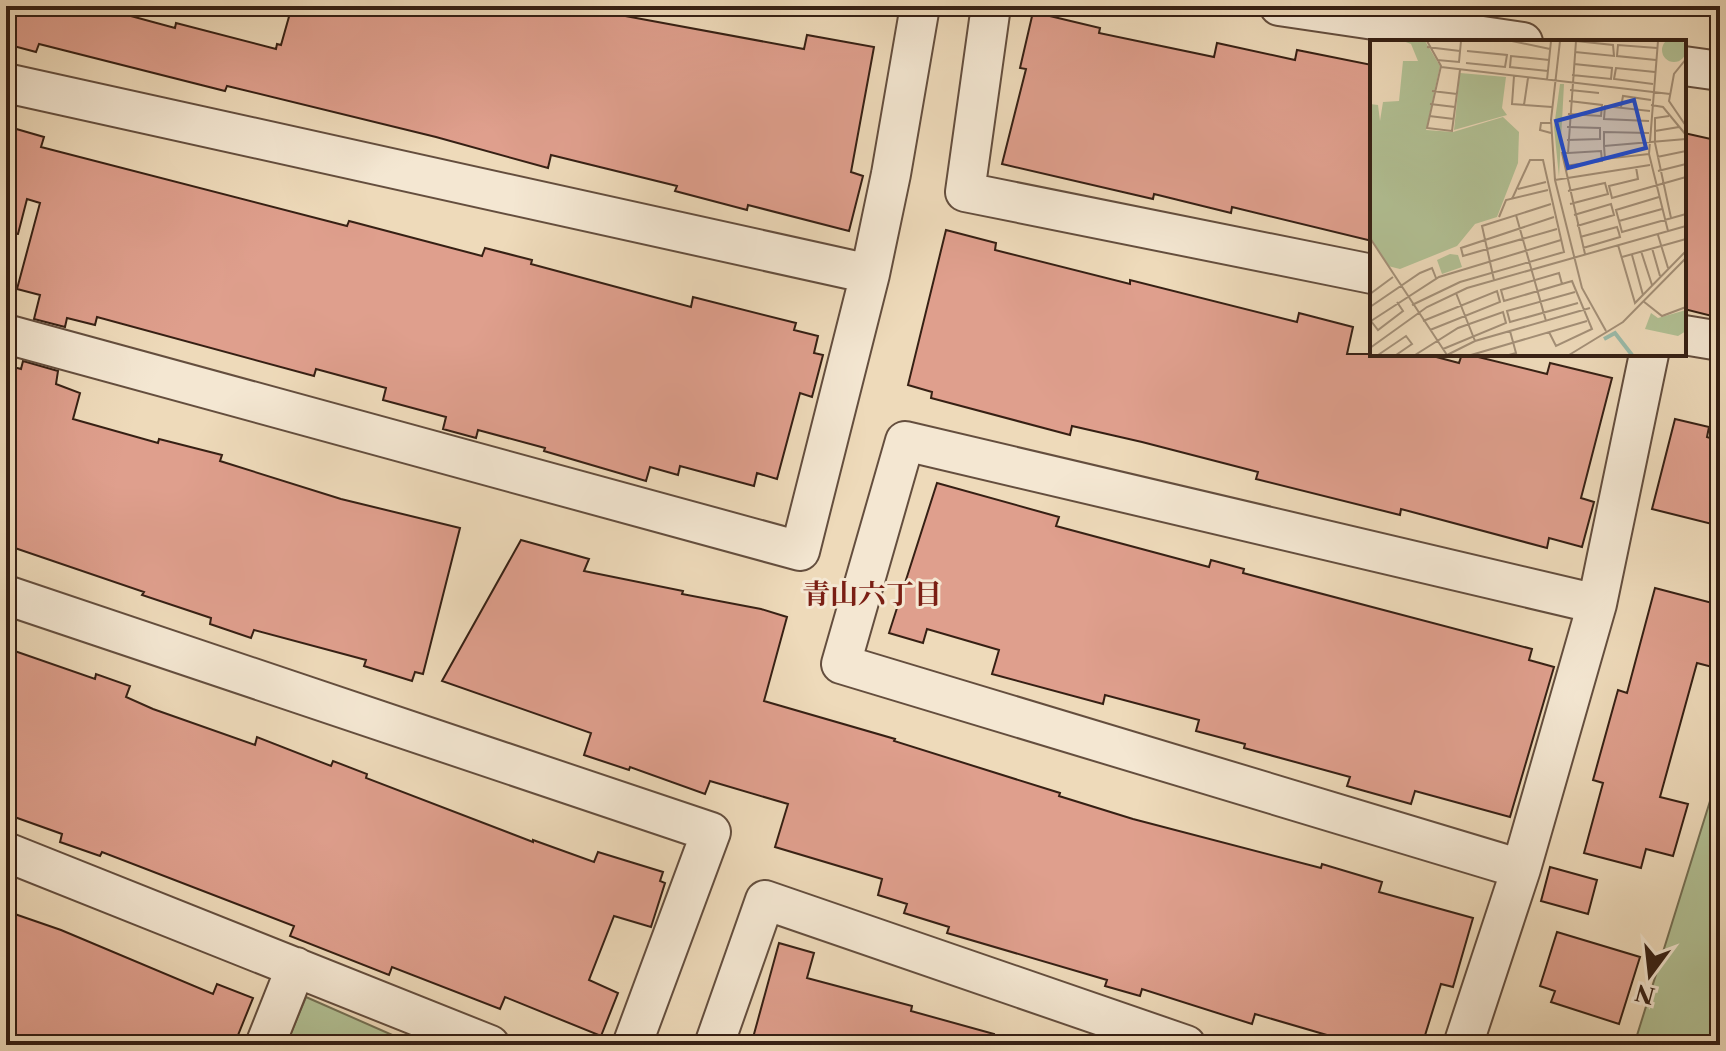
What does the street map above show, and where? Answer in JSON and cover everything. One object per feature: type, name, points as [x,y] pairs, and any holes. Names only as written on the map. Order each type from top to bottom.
[{"type":"street","points":[[6,334],[800,551],[870,274],[920,6]]},
{"type":"street","points":[[991,6],[965,192],[1370,274]]},
{"type":"street","points":[[1279,6],[1509,40]]},
{"type":"street","points":[[1686,66],[1720,71]]},
{"type":"street","points":[[6,83],[870,274]]},
{"type":"street","points":[[1686,335],[1720,341]]},
{"type":"street","points":[[1463,1045],[1521,869],[1597,604],[1649,356]]},
{"type":"street","points":[[1521,869],[841,664],[905,441],[1597,604]]},
{"type":"street","points":[[6,595],[711,832],[632,1045]]},
{"type":"street","points":[[6,852],[490,1045]]},
{"type":"street","points":[[714,1045],[765,900],[1186,1045]]},
{"type":"street","points":[[265,1045],[296,967]]},
{"type":"green space","points":[[1720,769],[1720,1045],[1634,1045]]},
{"type":"green space","points":[[306,997],[415,1045],[286,1045]]},
{"type":"building","points":[[6,6],[94,6],[175,28],[176,23],[276,49],[277,44],[281,45],[292,6],[599,6],[598,11],[804,49],[807,35],[874,47],[851,172],[863,176],[849,231],[748,205],[747,210],[675,191],[677,186],[551,155],[548,168],[227,86],[225,91],[39,44],[36,52],[6,44]]},
{"type":"building","points":[[1033,12],[1100,28],[1099,33],[1214,57],[1217,43],[1295,60],[1297,50],[1370,65],[1370,241],[1232,207],[1231,213],[1154,194],[1153,199],[1002,164],[1026,69],[1020,68]]},
{"type":"building","points":[[6,126],[44,137],[41,147],[347,226],[349,221],[482,256],[485,248],[532,260],[531,264],[691,307],[693,297],[796,323],[794,330],[818,336],[814,353],[823,355],[812,397],[800,393],[777,479],[757,473],[754,486],[680,466],[678,475],[650,467],[646,481],[478,430],[476,438],[443,429],[446,417],[383,400],[386,388],[316,369],[314,376],[97,317],[95,325],[67,318],[65,327],[34,319],[40,295],[17,289],[40,203],[27,199],[18,234],[6,233]]},
{"type":"building","points":[[1686,133],[1720,141],[1720,318],[1686,310]]},
{"type":"building","points":[[946,230],[996,243],[995,250],[1130,284],[1130,280],[1297,322],[1299,313],[1353,327],[1347,354],[1433,356],[1459,363],[1461,356],[1474,356],[1547,374],[1550,363],[1612,378],[1581,498],[1594,502],[1582,547],[1549,538],[1547,548],[1401,509],[1400,515],[1256,479],[1258,472],[1142,442],[1072,426],[1070,435],[931,398],[932,392],[908,385]]},
{"type":"building","points":[[23,361],[58,371],[56,384],[80,393],[73,419],[158,443],[159,439],[222,455],[220,461],[341,499],[460,528],[423,674],[415,672],[412,681],[364,666],[366,660],[254,630],[251,638],[210,624],[211,618],[142,595],[144,592],[6,545],[6,365],[21,369]]},
{"type":"building","points":[[1675,419],[1709,427],[1707,437],[1720,441],[1720,526],[1652,509]]},
{"type":"building","points":[[937,483],[1059,517],[1056,526],[1209,567],[1211,560],[1244,569],[1243,573],[1532,649],[1529,660],[1554,667],[1510,817],[1415,791],[1411,804],[1347,786],[1350,777],[1244,748],[1245,744],[1196,731],[1199,720],[1105,695],[1103,704],[992,674],[999,650],[927,629],[923,643],[889,633]]},
{"type":"building","points":[[521,540],[589,559],[584,571],[787,617],[764,701],[895,739],[1133,819],[1321,868],[1322,864],[1382,882],[1379,892],[1473,918],[1453,987],[1441,984],[1422,1045],[1361,1045],[1255,1014],[1252,1024],[1142,989],[1140,996],[1105,986],[1107,980],[947,933],[949,927],[904,913],[907,904],[878,895],[882,879],[775,847],[788,804],[710,781],[705,794],[630,767],[629,770],[584,755],[591,733],[442,681]]},
{"type":"building","points":[[1655,588],[1720,605],[1720,669],[1697,663],[1660,797],[1688,804],[1673,856],[1646,849],[1641,868],[1584,853],[1603,783],[1593,780],[1618,690],[1627,693]]},
{"type":"building","points":[[6,648],[95,679],[96,674],[130,686],[126,697],[153,709],[255,745],[257,737],[331,766],[333,761],[367,774],[366,778],[533,842],[594,862],[598,852],[663,872],[660,881],[665,883],[651,927],[614,916],[589,980],[618,993],[601,1036],[505,997],[500,1009],[392,967],[389,975],[290,936],[294,926],[102,852],[100,856],[60,842],[62,834],[6,814]]},
{"type":"building","points":[[1550,867],[1597,880],[1588,914],[1541,901]]},
{"type":"building","points":[[6,911],[61,930],[213,994],[217,984],[253,998],[234,1045],[6,1045]]},
{"type":"building","points":[[1557,932],[1640,957],[1619,1024],[1551,1002],[1555,991],[1540,986]]},
{"type":"building","points":[[779,943],[814,953],[807,978],[912,1006],[911,1011],[994,1034],[992,1045],[751,1045]]},
{"type":"district","name":"青山六丁目","points":[[872,594]]}]
